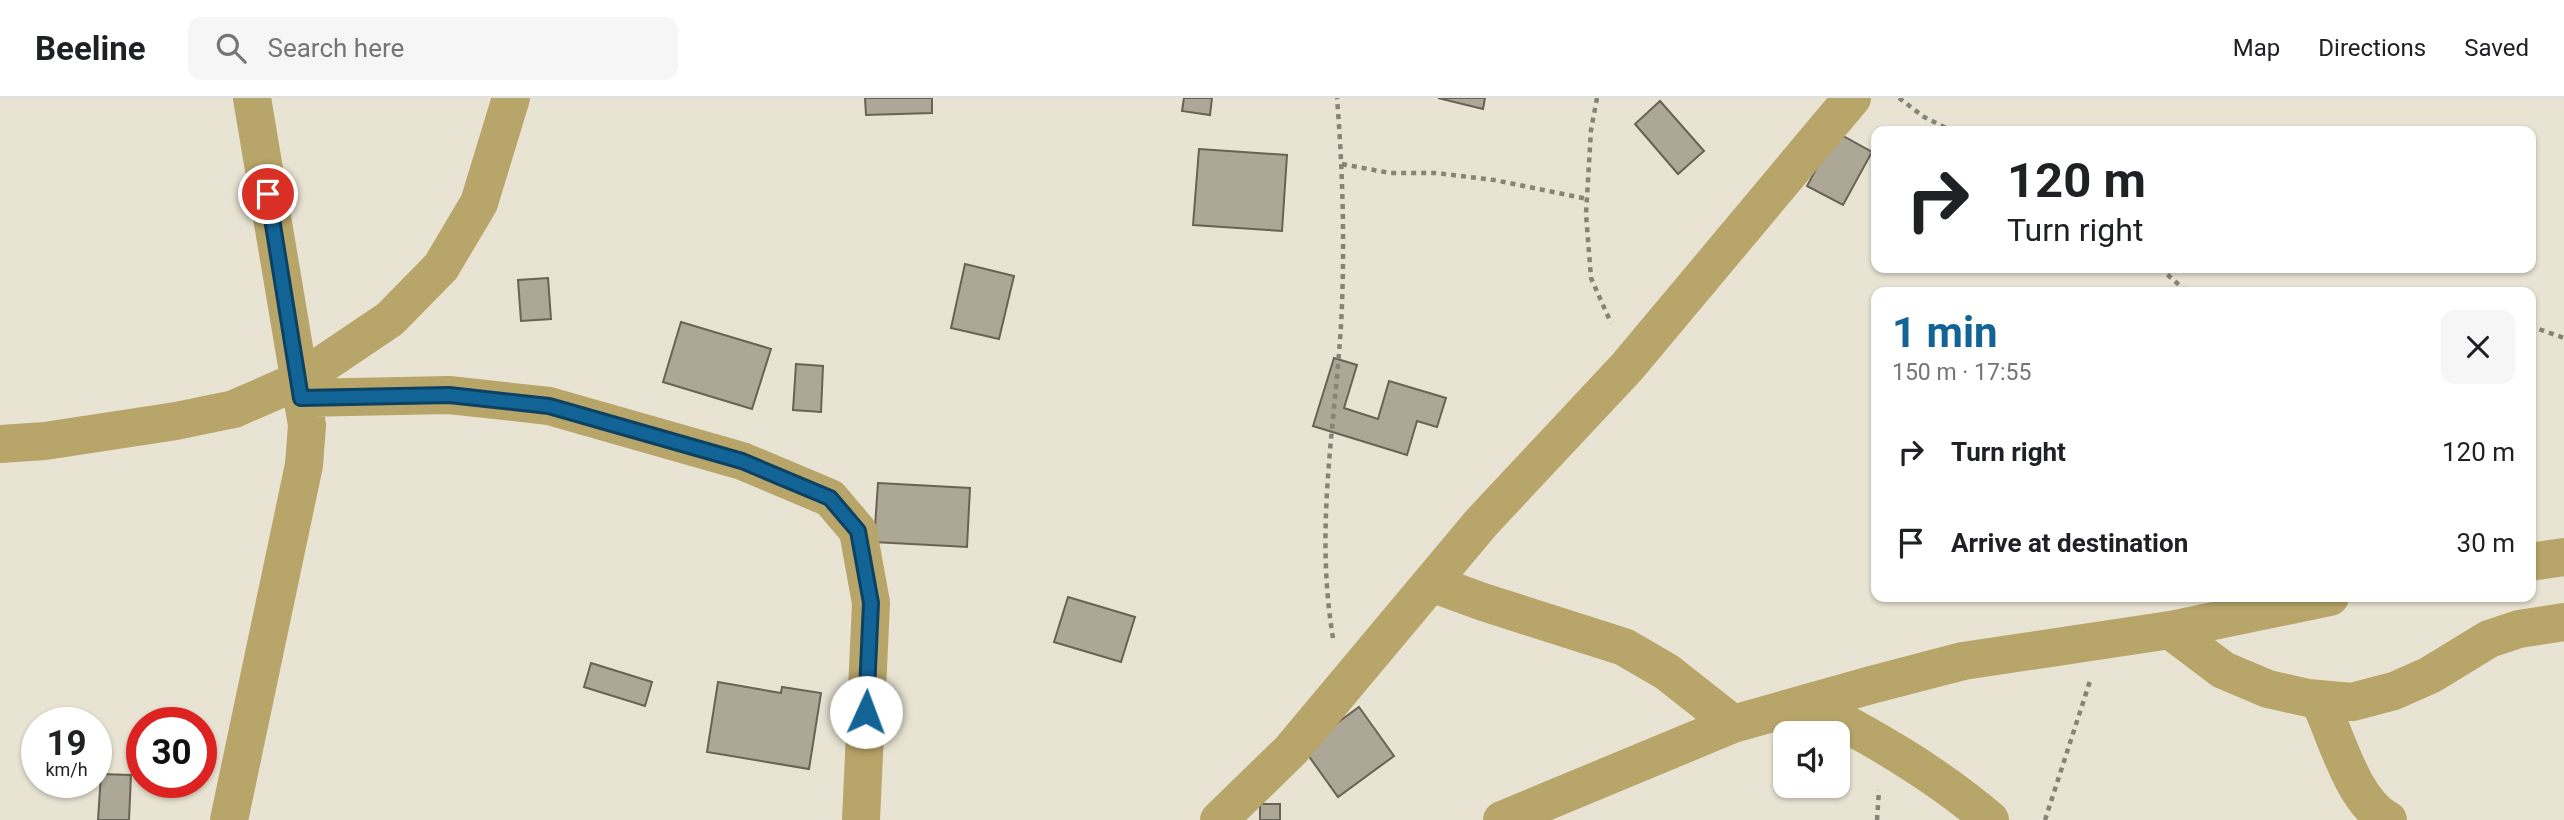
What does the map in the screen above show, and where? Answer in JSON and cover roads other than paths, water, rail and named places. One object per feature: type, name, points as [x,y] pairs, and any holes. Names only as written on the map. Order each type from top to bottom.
[{"type":"street","points":[[229,820],[304,465],[307,425],[253,98]]},
{"type":"street","points":[[300,389],[390,319],[441,267],[479,203],[511,98]]},
{"type":"street","points":[[1219,820],[1291,750],[1480,523],[1627,367],[1852,98]]},
{"type":"street","points":[[0,444],[44,441],[234,409],[300,389],[449,395],[549,406],[742,461],[830,498],[858,531],[871,603],[861,820]]},
{"type":"street","points":[[2536,561],[2564,557]]},
{"type":"street","points":[[1431,583],[1624,647],[1667,672],[1733,724]]},
{"type":"street","points":[[1502,820],[1733,724],[1807,703],[1963,661],[2170,630],[2306,602]]},
{"type":"street","points":[[2170,630],[2223,670],[2268,689],[2352,702],[2394,691],[2430,675],[2489,639],[2519,629],[2564,622]]},
{"type":"street","points":[[2319,699],[2360,792],[2380,816],[2388,820]]},
{"type":"street","points":[[1807,703],[1910,760],[1958,792],[1990,820]]}]
